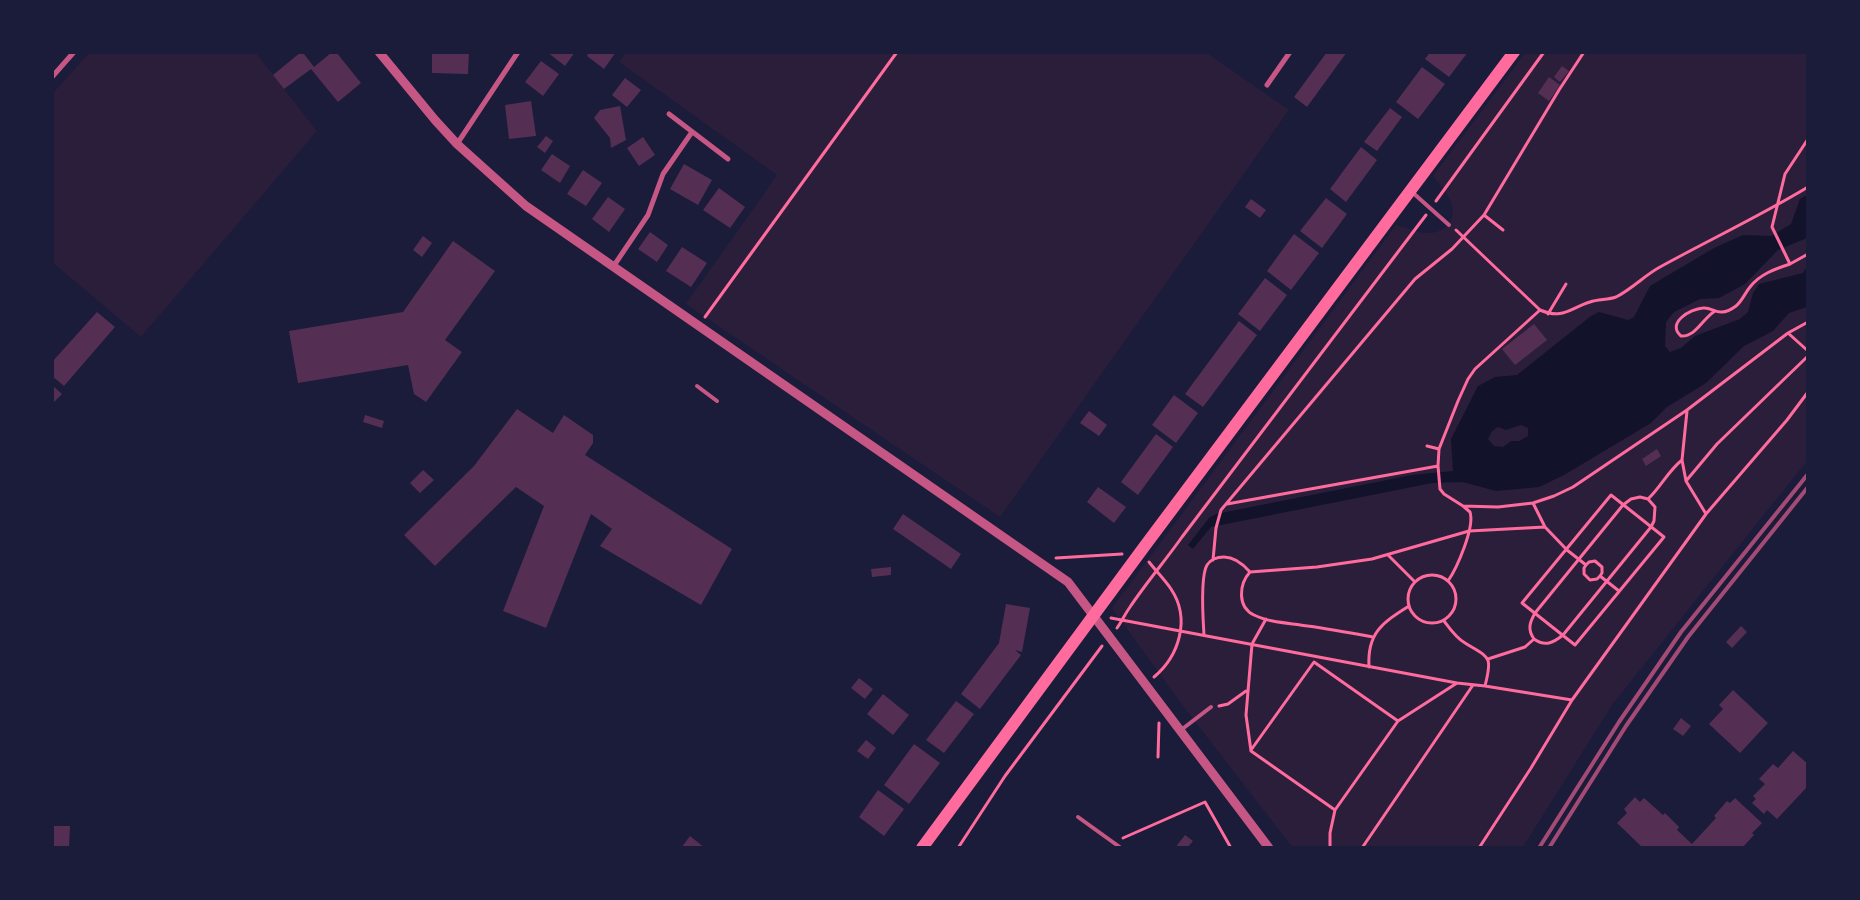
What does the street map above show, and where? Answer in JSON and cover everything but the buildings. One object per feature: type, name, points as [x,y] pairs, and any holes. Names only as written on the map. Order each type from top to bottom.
[{"type":"main road","points":[[922,848],[1093,615],[1514,52]]},
{"type":"street","points":[[52,77],[74,52]]},
{"type":"street","points":[[379,52],[457,144],[526,206],[1068,582],[1269,848]]},
{"type":"street","points":[[457,144],[518,52]]},
{"type":"street","points":[[1267,85],[1290,52]]},
{"type":"street","points":[[669,114],[728,159]]},
{"type":"street","points":[[613,267],[648,215],[663,174],[692,132]]},
{"type":"lane","points":[[1410,190],[1449,225]]},
{"type":"lane","points":[[697,386],[717,401]]},
{"type":"lane","points":[[1181,730],[1211,707]]},
{"type":"lane","points":[[1078,817],[1121,848]]},
{"type":"path","points":[[698,327],[897,52]]},
{"type":"path","points":[[958,848],[1005,776],[1123,620],[1128,609],[1158,572],[1182,537],[1431,209],[1544,52]]},
{"type":"path","points":[[1213,560],[1216,528],[1221,510],[1415,279],[1452,249],[1484,215],[1584,52]]},
{"type":"path","points":[[1790,264],[1772,227],[1785,174],[1808,139]]},
{"type":"path","points":[[1449,225],[1464,236],[1540,310],[1548,314],[1557,315],[1567,313],[1590,302],[1615,297],[1658,268],[1777,206],[1808,187]]},
{"type":"path","points":[[1484,215],[1503,230]]},
{"type":"path","points":[[1715,311],[1690,335],[1681,336],[1677,332],[1675,326],[1677,322],[1689,312],[1705,307],[1715,311],[1720,313],[1728,311],[1736,306],[1756,280],[1774,269],[1790,264],[1808,254]]},
{"type":"path","points":[[1548,314],[1566,284]]},
{"type":"path","points":[[1448,581],[1458,564],[1472,518],[1470,512],[1444,494],[1440,489],[1439,449],[1468,379],[1475,369],[1540,310]]},
{"type":"path","points":[[1463,506],[1533,503],[1573,487],[1687,410],[1788,333],[1808,322]]},
{"type":"path","points":[[1788,333],[1808,351]]},
{"type":"path","points":[[1686,481],[1716,444],[1808,356]]},
{"type":"path","points":[[1479,848],[1532,768],[1572,700],[1706,514],[1787,420],[1808,392]]},
{"type":"path","points":[[1687,410],[1682,460],[1686,481],[1706,514]]},
{"type":"path","points":[[1426,446],[1439,449]]},
{"type":"path","points":[[1648,499],[1657,491],[1674,467],[1682,460]]},
{"type":"path","points":[[1226,504],[1438,468]]},
{"type":"path","points":[[1611,495],[1651,527],[1664,537],[1575,645],[1522,602],[1611,495]]},
{"type":"path","points":[[1640,497],[1648,499],[1655,506],[1654,521],[1651,527],[1563,635],[1551,643],[1545,644],[1534,639],[1530,628],[1530,620],[1535,613],[1623,505],[1631,499],[1640,497]]},
{"type":"path","points":[[1533,503],[1545,527],[1586,565]]},
{"type":"path","points":[[1373,637],[1266,619],[1253,615],[1243,604],[1241,596],[1242,582],[1250,572],[1317,567],[1388,555],[1469,531],[1545,527]]},
{"type":"path","points":[[1035,560],[1140,552],[1158,572],[1172,591],[1180,611],[1181,631],[1168,663],[1146,684]]},
{"type":"path","points":[[1388,555],[1415,582]]},
{"type":"path","points":[[1204,635],[1205,572],[1208,564],[1213,560],[1226,557],[1233,558],[1250,572]]},
{"type":"path","points":[[1595,561],[1602,566],[1602,573],[1597,579],[1590,580],[1584,574],[1586,565],[1589,562],[1595,561]]},
{"type":"path","points":[[1428,575],[1442,577],[1448,581],[1456,594],[1454,610],[1444,621],[1430,623],[1423,622],[1417,618],[1409,606],[1409,594],[1415,582],[1428,575]]},
{"type":"path","points":[[1600,576],[1619,591]]},
{"type":"path","points":[[1370,666],[1368,652],[1373,637],[1384,623],[1409,606]]},
{"type":"path","points":[[1093,615],[1457,683],[1572,700]]},
{"type":"path","points":[[1266,619],[1252,644],[1246,715],[1251,751],[1335,810]]},
{"type":"path","points":[[1444,621],[1460,640],[1483,653],[1488,659],[1490,668],[1485,686]]},
{"type":"path","points":[[1488,659],[1525,647],[1534,639]]},
{"type":"path","points":[[1251,751],[1318,657]]},
{"type":"path","points":[[1314,662],[1398,721]]},
{"type":"path","points":[[1330,848],[1330,833],[1335,810],[1398,721],[1457,683]]},
{"type":"path","points":[[1362,848],[1473,684]]},
{"type":"path","points":[[1211,707],[1228,704],[1247,690]]},
{"type":"path","points":[[1113,842],[1204,802],[1231,848]]},
{"type":"shaded area","points":[[626,52],[1207,53],[1289,110],[1000,517],[686,304],[777,175],[619,62]]},
{"type":"shaded area","points":[[89,53],[256,53],[317,131],[141,337],[53,263],[53,93]]},
{"type":"shaded area","points":[[1525,53],[1807,53],[1807,461],[1612,705],[1523,847],[1292,847],[1183,706],[1112,608],[1396,225],[1419,232],[1434,233],[1446,227],[1450,222],[1453,210],[1451,202],[1433,176]]},
{"type":"shaded area","points":[[1807,195],[1807,238],[1778,250],[1745,284],[1719,298],[1700,299],[1674,312],[1666,322],[1665,346],[1670,352],[1681,348],[1695,336],[1740,319],[1748,312],[1753,293],[1759,284],[1803,273],[1807,267],[1807,307],[1789,313],[1773,331],[1744,346],[1706,383],[1667,407],[1651,423],[1564,475],[1539,487],[1496,491],[1463,482],[1432,483],[1211,527],[1193,549],[1188,545],[1209,518],[1216,514],[1412,475],[1453,471],[1451,439],[1478,386],[1495,377],[1517,375],[1591,316],[1599,312],[1628,320],[1634,317],[1650,286],[1714,248],[1743,235],[1771,236],[1791,224],[1800,199]],"holes":[[[1521,425],[1528,428],[1528,436],[1519,441],[1511,441],[1503,447],[1494,446],[1488,439],[1492,431],[1498,427],[1506,430]]]},
{"type":"railway","points":[[1539,848],[1619,722],[1681,632],[1808,474]]},
{"type":"railway","points":[[1549,848],[1626,726],[1688,637],[1808,487]]}]
